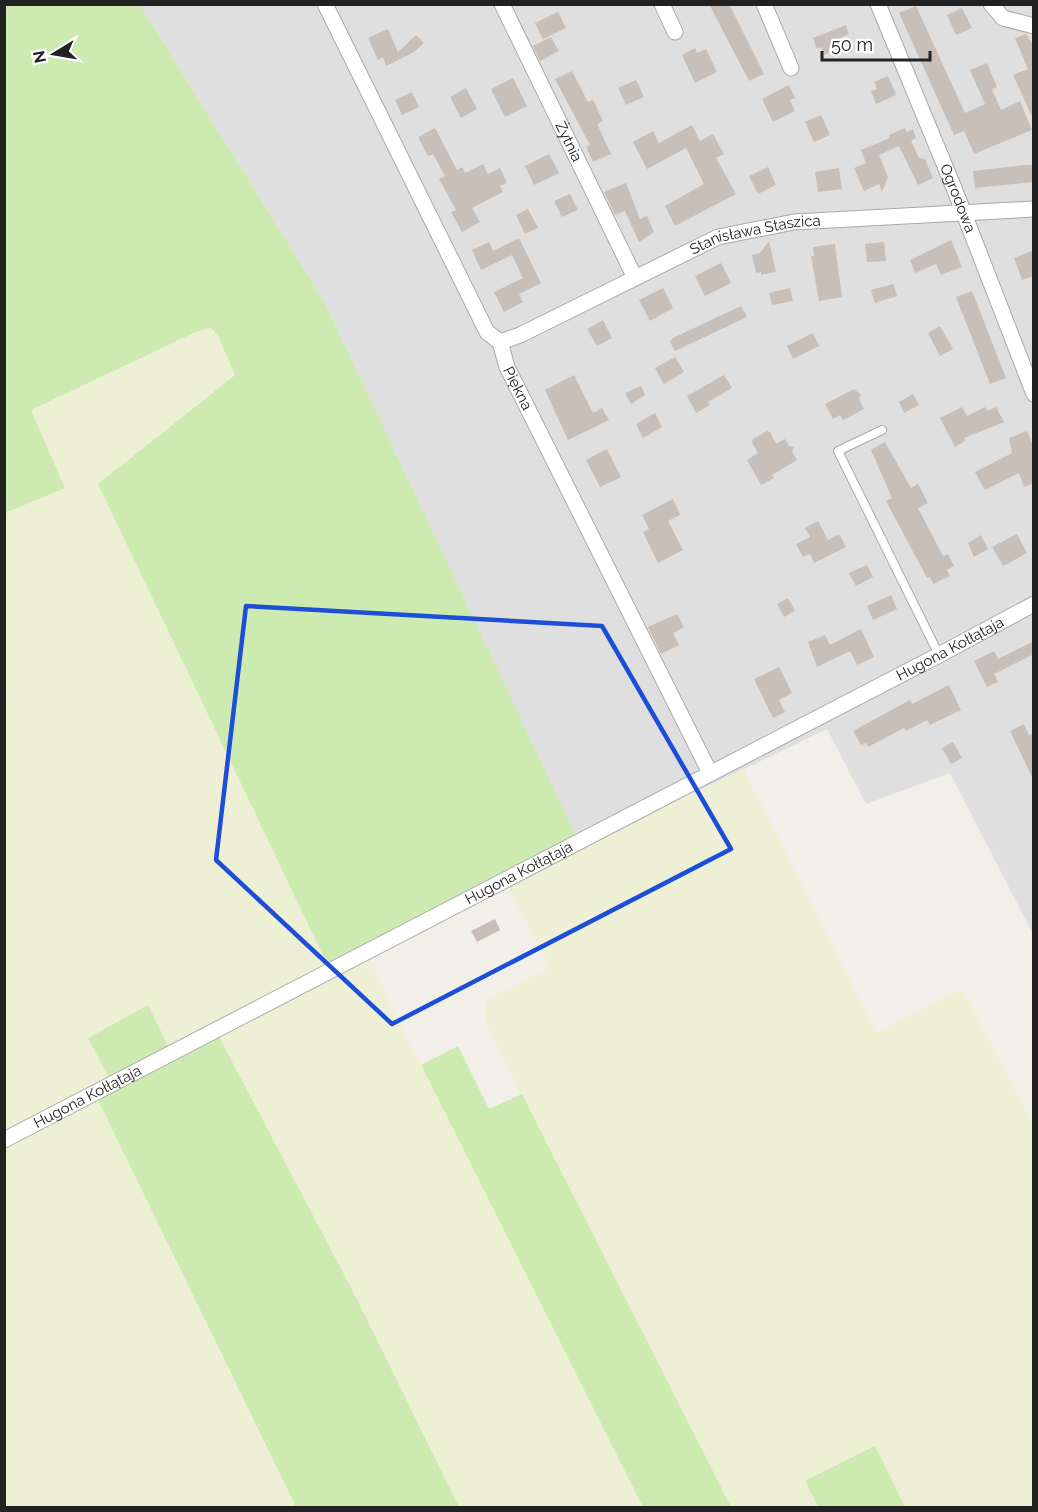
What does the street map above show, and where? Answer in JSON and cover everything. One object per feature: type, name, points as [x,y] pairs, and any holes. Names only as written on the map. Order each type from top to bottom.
[{"type":"street","name":"Piękna","points":[[325,4],[487,332],[500,342],[507,367],[710,773]]},
{"type":"street","name":"Żytnia","points":[[502,4],[635,278]]},
{"type":"street","points":[[663,4],[675,32]]},
{"type":"street","points":[[764,4],[791,68]]},
{"type":"street","name":"Ogrodowa","points":[[878,4],[1034,394]]},
{"type":"street","points":[[991,4],[1003,18],[1034,26]]},
{"type":"street","name":"Stanisława Staszica","points":[[500,342],[520,335],[718,237],[739,231],[794,222],[1034,209]]},
{"type":"street","name":"Hugona Kołłątaja","points":[[4,1140],[1034,604]]},
{"type":"lane","points":[[882,430],[838,451],[939,655]]},
{"type":"highlighted area","points":[[246,606],[602,626],[731,849],[392,1024],[216,860]]},
{"type":"shaded area","points":[[140,5],[1033,5],[1033,934],[950,773],[866,804],[827,729],[696,792],[694,789],[580,846],[325,303]]},
{"type":"green space","points":[[5,5],[140,5],[325,303],[576,836],[328,966],[98,484],[235,375],[218,336],[211,328],[198,331],[31,410],[65,488],[5,513]]},
{"type":"green space","points":[[211,328],[218,336],[235,374],[98,484],[328,966],[170,1050],[148,1005],[88,1038],[111,1082],[5,1136],[4,699],[9,697],[4,688],[5,513],[65,487],[30,410],[198,331]]},
{"type":"green space","points":[[744,770],[877,1032],[962,989],[1033,1123],[1033,1507],[905,1507],[875,1446],[805,1481],[818,1507],[731,1507],[489,1032],[485,1017],[486,1000],[550,968],[506,884],[694,788],[696,792]]},
{"type":"green space","points":[[367,953],[643,1507],[459,1507],[414,1414],[217,1033]]},
{"type":"green space","points":[[148,1005],[170,1050],[111,1082],[88,1038]]},
{"type":"green space","points":[[217,1033],[357,1299],[459,1507],[296,1507],[97,1098]]},
{"type":"green space","points":[[458,1046],[489,1109],[522,1094],[731,1507],[643,1507],[421,1065]]},
{"type":"green space","points":[[97,1098],[296,1507],[5,1508],[5,1144]]},
{"type":"green space","points":[[875,1446],[905,1507],[818,1507],[805,1481]]},
{"type":"building","points":[[709,4],[729,4],[764,74],[749,81]]},
{"type":"building","points":[[916,6],[965,113],[985,104],[970,70],[987,63],[997,87],[992,89],[1001,110],[1020,101],[1032,130],[974,154],[964,131],[954,135],[899,13]]},
{"type":"building","points":[[962,8],[972,28],[956,35],[947,15]]},
{"type":"building","points":[[558,12],[566,28],[543,39],[535,23]]},
{"type":"building","points":[[846,25],[849,34],[835,40],[838,49],[824,55],[821,47],[817,49],[813,38]]},
{"type":"building","points":[[388,29],[398,52],[416,35],[424,43],[414,52],[386,66],[383,57],[378,60],[368,38]]},
{"type":"building","points":[[1026,34],[1034,47],[1034,121],[1013,75],[1028,69],[1015,38]]},
{"type":"building","points":[[551,37],[559,51],[540,61],[533,46]]},
{"type":"building","points":[[695,48],[697,53],[706,49],[717,72],[695,83],[682,55]]},
{"type":"building","points":[[572,71],[588,102],[593,100],[603,121],[597,124],[611,154],[593,162],[586,147],[590,145],[555,79]]},
{"type":"building","points":[[888,76],[896,95],[876,104],[871,91],[877,89],[874,82]]},
{"type":"building","points":[[513,78],[527,106],[505,117],[491,89]]},
{"type":"building","points":[[636,80],[644,97],[626,105],[618,88]]},
{"type":"building","points":[[789,85],[795,98],[790,100],[795,111],[773,122],[762,99]]},
{"type":"building","points":[[466,88],[477,109],[461,118],[450,97]]},
{"type":"building","points":[[412,92],[419,107],[402,115],[395,100]]},
{"type":"building","points":[[821,115],[830,135],[814,142],[805,122]]},
{"type":"building","points":[[692,125],[700,141],[713,134],[724,154],[716,158],[736,194],[675,226],[665,206],[704,184],[686,148],[647,169],[633,142],[653,131],[659,143]]},
{"type":"building","points":[[435,128],[457,170],[462,167],[465,173],[483,164],[488,174],[500,168],[507,183],[500,186],[503,192],[472,208],[480,222],[462,232],[451,212],[456,210],[439,179],[445,176],[433,154],[428,156],[418,137]]},
{"type":"building","points":[[905,128],[907,132],[913,129],[916,138],[911,141],[919,158],[925,159],[933,178],[918,185],[899,146],[879,155],[888,177],[882,192],[879,184],[864,191],[854,168],[866,163],[861,150],[890,138],[889,135]]},
{"type":"building","points":[[549,154],[559,173],[534,185],[525,166]]},
{"type":"building","points":[[1032,165],[1033,182],[975,188],[973,171]]},
{"type":"building","points":[[768,167],[776,185],[758,194],[749,176]]},
{"type":"building","points":[[839,168],[842,189],[818,192],[815,172]]},
{"type":"building","points":[[626,183],[640,219],[647,216],[654,232],[639,242],[625,211],[615,215],[604,192]]},
{"type":"building","points":[[570,194],[578,210],[562,217],[554,201]]},
{"type":"building","points":[[528,209],[538,228],[525,234],[516,215]]},
{"type":"building","points":[[519,238],[541,283],[519,294],[523,302],[504,312],[494,292],[523,278],[512,255],[481,270],[472,250],[489,242],[493,251]]},
{"type":"building","points":[[951,240],[962,267],[941,275],[936,264],[915,273],[910,260]]},
{"type":"building","points":[[769,241],[776,272],[761,275],[761,272],[756,273],[752,255],[760,253]]},
{"type":"building","points":[[884,242],[886,261],[867,262],[865,244]]},
{"type":"building","points":[[835,244],[842,297],[819,301],[811,256],[814,256],[813,247]]},
{"type":"building","points":[[1034,250],[1034,276],[1022,280],[1014,258]]},
{"type":"building","points":[[721,263],[731,283],[705,296],[695,276]]},
{"type":"building","points":[[893,284],[897,296],[875,303],[871,290]]},
{"type":"building","points":[[663,288],[673,308],[650,321],[639,300]]},
{"type":"building","points":[[790,288],[793,301],[772,305],[769,293]]},
{"type":"building","points":[[972,291],[1006,378],[990,384],[956,297]]},
{"type":"building","points":[[741,306],[747,317],[675,351],[670,342],[673,338]]},
{"type":"building","points":[[603,320],[612,338],[597,346],[587,329]]},
{"type":"building","points":[[940,326],[953,349],[940,356],[928,333]]},
{"type":"building","points":[[813,333],[819,346],[793,359],[787,346]]},
{"type":"building","points":[[675,357],[684,372],[664,384],[655,368]]},
{"type":"building","points":[[574,375],[593,413],[602,408],[609,420],[568,440],[545,390]]},
{"type":"building","points":[[724,375],[732,388],[708,402],[710,405],[696,413],[687,396]]},
{"type":"building","points":[[641,386],[645,395],[631,404],[625,393]]},
{"type":"building","points":[[854,389],[861,395],[859,399],[864,409],[843,420],[840,415],[833,419],[825,404]]},
{"type":"building","points":[[913,394],[919,405],[904,413],[899,402]]},
{"type":"building","points":[[962,407],[967,416],[985,407],[987,411],[996,407],[1004,422],[964,438],[965,441],[955,447],[940,418]]},
{"type":"building","points":[[655,413],[662,427],[643,438],[636,424]]},
{"type":"building","points":[[767,431],[770,432],[776,444],[785,439],[789,446],[794,447],[792,452],[797,460],[772,475],[774,478],[761,485],[747,460],[758,453],[752,442],[753,439]]},
{"type":"building","points":[[1027,431],[1034,448],[1034,483],[1024,487],[1019,473],[985,490],[975,472],[1012,453],[1009,438]]},
{"type":"building","points":[[885,442],[911,488],[918,484],[928,503],[918,508],[943,556],[948,554],[954,566],[947,570],[950,576],[933,584],[930,577],[927,578],[886,501],[892,498],[871,450]]},
{"type":"building","points":[[607,449],[621,477],[600,487],[586,460]]},
{"type":"building","points":[[673,499],[680,515],[668,521],[683,550],[658,563],[643,532],[649,529],[642,515]]},
{"type":"building","points":[[818,521],[828,540],[839,534],[846,547],[814,563],[810,554],[803,557],[796,544],[810,537],[805,528]]},
{"type":"building","points":[[1017,534],[1027,553],[1003,566],[992,547]]},
{"type":"building","points":[[981,535],[988,549],[974,557],[968,543]]},
{"type":"building","points":[[867,565],[873,577],[856,586],[849,573]]},
{"type":"building","points":[[891,595],[897,609],[873,620],[867,606]]},
{"type":"building","points":[[788,598],[795,611],[784,617],[777,604]]},
{"type":"building","points":[[677,614],[684,627],[673,633],[679,645],[661,654],[648,627]]},
{"type":"building","points":[[861,629],[874,657],[857,665],[850,651],[817,667],[808,642],[825,635],[830,645]]},
{"type":"building","points":[[1034,641],[1034,654],[994,674],[998,682],[987,687],[974,661],[994,651],[998,659]]},
{"type":"building","points":[[779,667],[792,693],[779,700],[785,712],[773,718],[754,679]]},
{"type":"building","points":[[949,685],[961,710],[930,725],[927,720],[906,731],[904,728],[868,747],[866,743],[861,745],[853,731],[910,700],[912,704]]},
{"type":"building","points":[[1024,724],[1029,735],[1034,733],[1034,781],[1010,731]]},
{"type":"building","points":[[953,742],[962,758],[951,764],[942,748]]},
{"type":"building","points":[[495,919],[500,930],[477,942],[471,931]]}]
